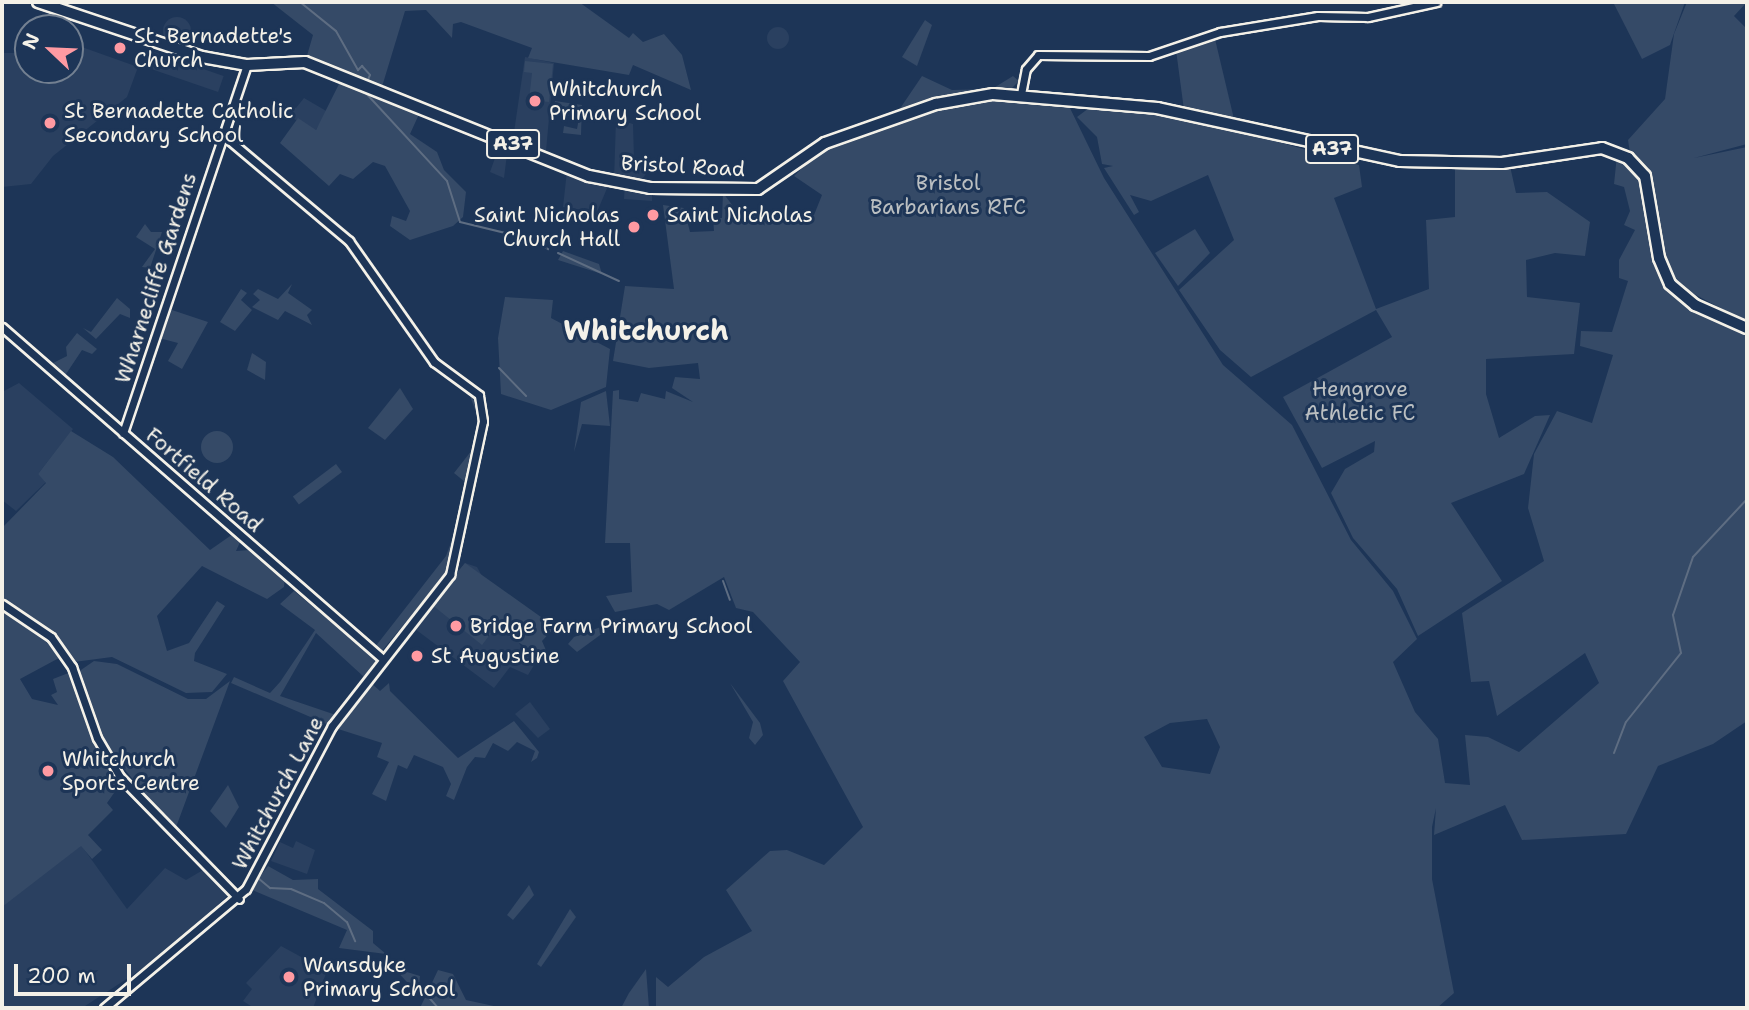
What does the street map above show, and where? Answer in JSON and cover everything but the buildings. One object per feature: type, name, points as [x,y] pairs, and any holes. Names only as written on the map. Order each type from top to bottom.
[{"type":"highway","name":"A37","points":[[38,2],[202,57],[247,65]]},
{"type":"highway","name":"Bristol Road","points":[[247,65],[302,61],[622,184],[750,190],[796,167],[807,155],[936,104],[1021,94]]},
{"type":"highway","name":"A37","points":[[1021,94],[1192,114],[1379,159],[1510,162],[1591,147],[1632,161],[1650,188],[1658,258],[1670,284],[1695,305],[1747,328]]},
{"type":"street","points":[[1021,94],[1026,69],[1038,55],[1149,57],[1220,32],[1318,16],[1368,17],[1436,2]]},
{"type":"street","name":"Wharnecliffe Gardens","points":[[123,433],[247,65]]},
{"type":"street","name":"Whitchurch Lane","points":[[104,1008],[239,899],[332,726],[455,566],[482,402],[469,384],[434,362],[349,241],[222,134]]},
{"type":"street","name":"Fortfield Road","points":[[2,327],[383,659]]},
{"type":"street","points":[[2,604],[51,637],[72,667],[97,738],[120,777],[239,899]]},
{"type":"shaded area","points":[[177,17],[187,21],[191,31],[187,41],[177,45],[167,41],[163,31],[167,21]]},
{"type":"shaded area","points":[[778,27],[788,34],[789,38],[782,48],[778,49],[768,42],[767,38],[774,28]]},
{"type":"shaded area","name":"St Bernadette Catholic Secondary School","points":[[84,48],[138,67],[127,97],[53,156],[31,184],[2,187],[2,53],[14,53],[14,84],[84,84]]},
{"type":"shaded area","points":[[148,50],[224,76],[218,92],[142,66]]},
{"type":"shaded area","name":"Whitchurch Primary School","points":[[525,57],[554,63],[546,151],[513,139]]},
{"type":"shaded area","points":[[304,98],[328,112],[315,131],[275,108],[277,102],[296,108]]},
{"type":"shaded area","points":[[616,119],[633,124],[634,158],[651,167],[640,182],[652,192],[652,201],[624,199],[625,183],[614,180]]},
{"type":"shaded area","points":[[500,144],[508,146],[504,178],[490,172]]},
{"type":"shaded area","points":[[567,171],[608,186],[597,212],[563,207]]},
{"type":"shaded area","points":[[19,383],[73,429],[38,474],[46,482],[16,511],[2,500],[2,392]]},
{"type":"shaded area","name":"Bridge Farm Primary School","points":[[465,563],[477,567],[523,650],[539,657],[528,675],[510,667],[494,688],[415,629]]},
{"type":"shaded area","points":[[530,702],[550,729],[538,738],[515,714]]},
{"type":"shaded area","points":[[296,841],[315,850],[307,874],[271,861],[280,842],[293,848]]},
{"type":"shaded area","points":[[81,845],[127,909],[165,868],[186,880],[203,870],[228,895],[168,952],[82,1008],[2,1008],[2,906]]},
{"type":"shaded area","name":"Wansdyke Primary School","points":[[281,946],[327,971],[313,1008],[254,1008],[243,1001],[252,989],[246,983]]},
{"type":"green space","points":[[271,2],[579,2],[629,38],[633,33],[643,42],[664,34],[682,55],[691,90],[633,65],[629,75],[528,58],[532,48],[461,22],[453,24],[452,38],[426,10],[405,11],[381,90],[306,59],[313,35]]},
{"type":"green space","points":[[1613,2],[1685,2],[1670,45],[1642,59]]},
{"type":"green space","points":[[1687,2],[1747,2],[1734,16],[1747,29],[1747,144],[1694,158],[1747,147],[1747,322],[1675,284],[1660,246],[1650,180],[1630,153],[1628,140],[1665,99],[1674,34]]},
{"type":"green space","points":[[925,20],[932,25],[917,66],[902,57]]},
{"type":"green space","points":[[1212,36],[1215,39],[1234,119],[1184,110],[1176,50]]},
{"type":"green space","points":[[525,61],[553,64],[549,102],[529,100],[532,73],[524,72]]},
{"type":"green space","points":[[922,76],[952,90],[992,89],[1013,76],[1019,81],[1010,90],[962,94],[897,113]]},
{"type":"green space","points":[[341,80],[420,112],[410,134],[437,152],[444,170],[466,192],[463,217],[453,226],[410,240],[390,226],[392,216],[406,221],[410,211],[385,166],[373,162],[353,179],[340,174],[329,186],[280,143],[298,118],[316,130]]},
{"type":"green space","name":"Bristol Barbarians RFC","points":[[1006,99],[1069,106],[1104,178],[1223,365],[1292,425],[1351,540],[1393,591],[1417,639],[1393,662],[1415,712],[1438,739],[1445,783],[1470,785],[1465,735],[1488,737],[1519,752],[1599,683],[1585,653],[1497,716],[1489,681],[1471,682],[1462,613],[1544,561],[1528,508],[1534,454],[1557,411],[1592,423],[1613,355],[1580,346],[1581,331],[1612,332],[1628,281],[1619,278],[1619,260],[1635,230],[1624,225],[1630,211],[1624,187],[1614,184],[1617,155],[1642,180],[1672,291],[1747,334],[1747,721],[1713,744],[1658,766],[1626,834],[1522,840],[1505,805],[1434,835],[1436,808],[1432,827],[1432,879],[1454,993],[1437,1008],[656,1008],[656,977],[668,987],[704,957],[752,931],[726,890],[770,851],[787,850],[824,865],[863,827],[783,681],[800,662],[753,612],[736,608],[724,577],[669,610],[657,604],[615,612],[606,596],[632,592],[630,543],[605,543],[613,391],[619,390],[619,399],[638,402],[641,393],[665,399],[666,391],[693,402],[672,388],[675,377],[700,379],[698,363],[649,368],[613,361],[625,286],[674,289],[663,205],[684,208],[690,232],[714,231],[713,218],[722,218],[723,193],[733,206],[729,219],[759,211],[814,215],[822,195],[794,176],[820,151],[963,102]],"holes":[[[1207,719],[1220,747],[1210,774],[1162,767],[1144,737],[1170,723]]]},
{"type":"green space","points":[[555,101],[582,105],[581,135],[563,133],[564,126],[577,129],[579,118],[553,113]]},
{"type":"green space","name":"Hengrove Athletic FC","points":[[1093,105],[1220,125],[1359,165],[1362,187],[1334,198],[1376,309],[1429,289],[1426,220],[1455,217],[1455,165],[1510,166],[1516,193],[1547,192],[1590,222],[1585,256],[1555,253],[1526,260],[1527,297],[1580,303],[1574,354],[1486,359],[1486,394],[1499,438],[1535,416],[1550,415],[1524,474],[1451,503],[1502,581],[1418,636],[1397,589],[1353,538],[1331,493],[1345,469],[1374,452],[1375,441],[1322,468],[1283,397],[1392,337],[1376,310],[1251,377],[1220,350],[1179,290],[1234,240],[1208,175],[1151,201],[1130,195],[1139,212],[1134,215],[1104,168],[1113,166],[1102,164],[1097,137],[1077,117]]},
{"type":"green space","points":[[145,224],[151,232],[162,232],[150,268],[142,267],[155,249],[136,237]]},
{"type":"green space","points":[[1195,229],[1210,253],[1178,286],[1155,253]]},
{"type":"green space","points":[[563,251],[599,264],[602,274],[558,260]]},
{"type":"green space","points":[[292,284],[288,293],[312,310],[307,315],[312,325],[285,311],[278,320],[252,307],[260,300],[253,294],[258,289],[278,299]]},
{"type":"green space","points":[[241,289],[247,293],[241,300],[252,310],[235,331],[220,322]]},
{"type":"green space","points":[[505,297],[553,300],[551,318],[610,349],[606,387],[551,410],[501,394],[498,338]]},
{"type":"green space","points":[[117,298],[130,309],[130,318],[120,314],[96,339],[83,328],[91,332]]},
{"type":"green space","points":[[169,309],[208,322],[182,369],[168,361],[178,343],[159,338]]},
{"type":"green space","points":[[77,333],[97,349],[92,354],[82,350],[64,377],[53,363],[67,356],[66,347]]},
{"type":"green space","points":[[252,353],[266,362],[265,380],[247,370]]},
{"type":"green space","points":[[400,388],[413,409],[385,440],[368,428]]},
{"type":"green space","points":[[468,391],[476,397],[481,418],[451,567],[381,652],[375,647],[446,556],[457,526],[465,482],[454,473],[472,450],[478,417]]},
{"type":"green space","points":[[606,391],[610,426],[582,424],[574,452],[581,402]]},
{"type":"green space","points":[[71,431],[113,457],[210,550],[233,534],[241,540],[236,551],[249,550],[285,577],[284,587],[267,599],[202,566],[157,616],[167,651],[189,643],[217,601],[225,606],[195,653],[194,661],[227,674],[212,692],[186,693],[112,657],[74,662],[46,627],[2,600],[2,528],[46,483],[38,474]]},
{"type":"green space","points":[[217,431],[228,436],[233,447],[228,458],[217,463],[206,458],[201,447],[206,436]]},
{"type":"green space","points":[[336,464],[342,472],[299,504],[293,496]]},
{"type":"green space","points":[[465,563],[555,627],[542,641],[551,662],[495,628],[482,645],[431,604]]},
{"type":"green space","points":[[294,591],[377,660],[364,677],[316,633],[280,696],[336,715],[329,725],[231,683],[234,677],[270,693],[280,682],[315,630],[280,604]]},
{"type":"green space","name":"Whitchurch Sports Centre","points":[[2,607],[49,639],[59,658],[20,679],[32,699],[58,705],[51,695],[57,692],[53,679],[71,672],[94,742],[121,783],[107,803],[113,810],[88,835],[102,850],[92,859],[81,846],[2,907]]},
{"type":"green space","points":[[622,619],[577,652],[568,644],[574,637]]},
{"type":"green space","points":[[94,661],[117,664],[188,699],[206,699],[230,681],[175,830],[101,741],[78,672]]},
{"type":"green space","points":[[369,681],[380,691],[389,683],[390,691],[458,758],[514,721],[539,752],[537,758],[531,762],[535,751],[517,742],[508,751],[493,743],[485,758],[475,757],[467,767],[454,800],[446,796],[451,784],[443,767],[414,755],[407,769],[398,765],[386,801],[372,794],[389,762],[377,757],[382,743],[335,728]]},
{"type":"green space","points":[[730,683],[760,723],[763,735],[755,745],[749,738],[753,722]]},
{"type":"green space","points":[[228,785],[239,807],[226,828],[210,811]]},
{"type":"green space","points":[[268,866],[293,880],[318,879],[318,889],[373,931],[373,943],[386,954],[339,948],[347,930],[250,889]]},
{"type":"green space","points":[[529,885],[534,895],[513,920],[507,915]]},
{"type":"green space","points":[[570,909],[576,917],[541,967],[537,964]]},
{"type":"green space","points":[[394,968],[420,976],[418,994]]},
{"type":"green space","points":[[646,969],[649,1008],[621,1008],[629,993]]},
{"type":"green space","points":[[438,970],[453,974],[466,1000],[503,1008],[420,1008]]},
{"type":"waterway","points":[[300,2],[336,31],[358,70],[362,66],[370,75],[367,82]]},
{"type":"waterway","points":[[363,90],[447,181],[460,222],[518,236]]},
{"type":"waterway","points":[[528,238],[548,249]]},
{"type":"waterway","points":[[558,253],[619,281]]},
{"type":"waterway","points":[[499,368],[526,396]]},
{"type":"waterway","points":[[1614,753],[1626,722],[1681,653],[1673,615],[1693,557],[1747,499]]},
{"type":"waterway","points":[[723,581],[730,600]]},
{"type":"waterway","points":[[258,878],[270,888],[291,889],[324,903],[347,922],[355,941]]},
{"type":"waterway","points":[[426,994],[438,1008]]},
{"type":"place","name":"St. Bernadette's Church","points":[[120,48]]},
{"type":"place","name":"Whitchurch Primary School","points":[[535,101]]},
{"type":"place","name":"St Bernadette Catholic Secondary School","points":[[50,123]]},
{"type":"place","name":"Saint Nicholas","points":[[653,215]]},
{"type":"place","name":"Saint Nicholas Church Hall","points":[[634,227]]},
{"type":"place","name":"Bridge Farm Primary School","points":[[456,626]]},
{"type":"place","name":"St Augustine","points":[[417,656]]},
{"type":"place","name":"Whitchurch Sports Centre","points":[[48,771]]},
{"type":"place","name":"Wansdyke Primary School","points":[[289,977]]},
{"type":"district","name":"Whitchurch","points":[[646,330]]}]
